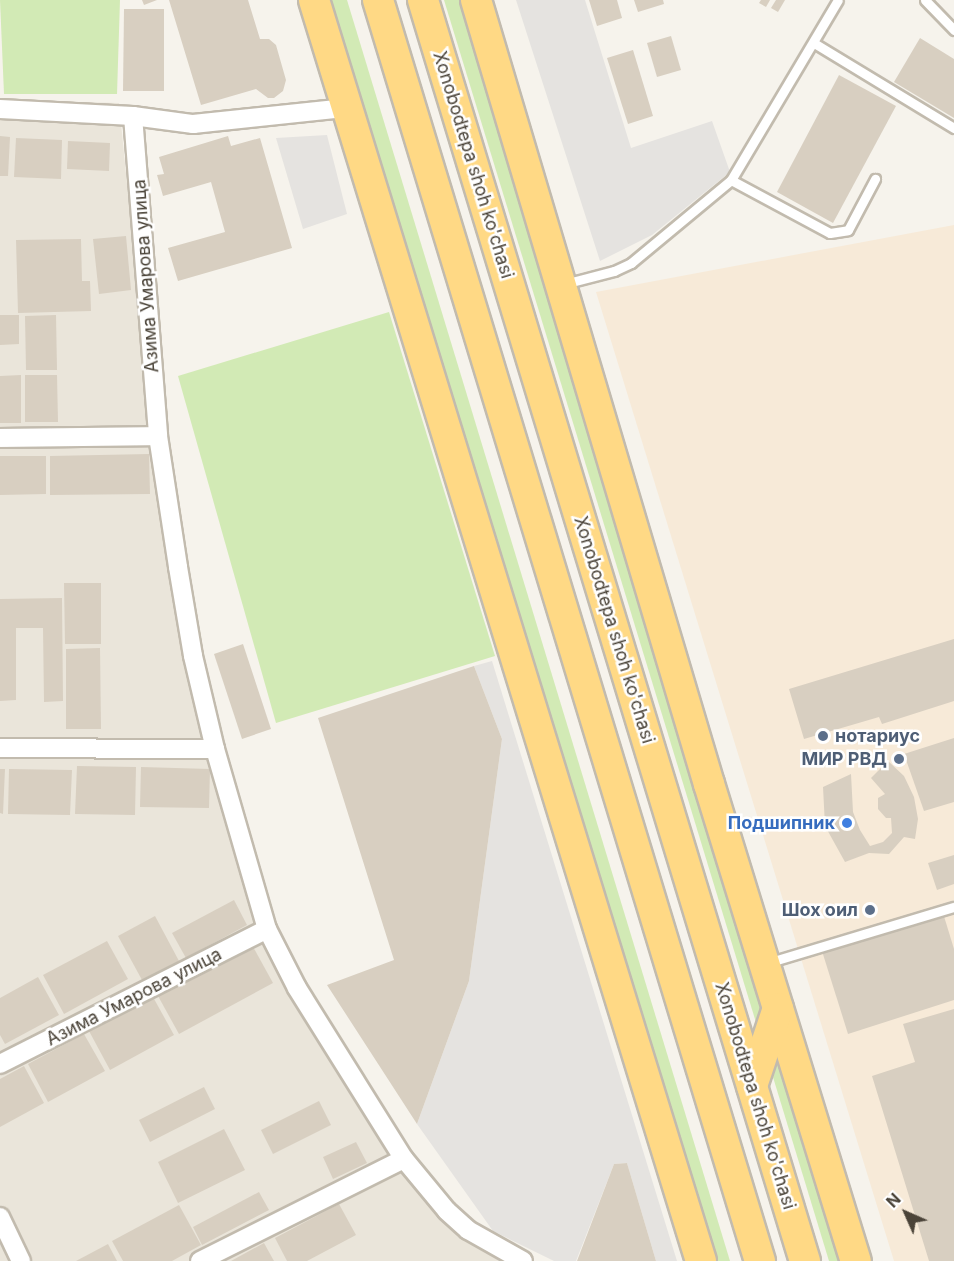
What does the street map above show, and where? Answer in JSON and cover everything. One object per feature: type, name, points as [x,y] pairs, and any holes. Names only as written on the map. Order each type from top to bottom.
[{"type":"highway","points":[[314,0],[701,1261]]},
{"type":"highway","points":[[378,0],[760,1261]]},
{"type":"highway","name":"Xonobodtepa shoh ko'chasi","points":[[423,0],[805,1261]]},
{"type":"highway","points":[[476,0],[856,1261]]},
{"type":"highway","points":[[752,1086],[778,1008]]},
{"type":"street","points":[[0,109],[133,116],[194,124],[346,108]]},
{"type":"street","name":"Азима Умарова улица","points":[[133,116],[158,436],[189,633],[215,748],[267,929],[303,997],[404,1159],[447,1211],[468,1230],[520,1260]]},
{"type":"street","points":[[0,438],[158,436]]},
{"type":"street","points":[[0,748],[215,748]]},
{"type":"street","name":"Азима Умарова улица","points":[[0,1064],[267,929]]},
{"type":"street","points":[[200,1261],[404,1159]]},
{"type":"street","points":[[0,1217],[21,1261]]},
{"type":"lane","points":[[562,284],[614,272],[631,263],[731,180],[838,0]]},
{"type":"lane","points":[[925,0],[954,30]]},
{"type":"lane","points":[[814,43],[954,128]]},
{"type":"lane","points":[[731,180],[830,233],[848,230],[875,179]]},
{"type":"lane","points":[[765,964],[784,956],[954,907]]},
{"type":"shaded area","points":[[516,0],[585,0],[631,148],[712,121],[730,172],[652,235],[600,261]]},
{"type":"shaded area","points":[[0,100],[119,103],[153,445],[264,941],[389,1152],[512,1261],[0,1261]]},
{"type":"shaded area","points":[[327,135],[347,214],[303,229],[276,138]]},
{"type":"shaded area","points":[[954,225],[954,1261],[894,1261],[596,292]]},
{"type":"shaded area","points":[[492,661],[677,1261],[656,1261],[627,1163],[614,1164],[576,1261],[554,1261],[493,1231],[417,1124],[469,981],[502,739],[474,666]]},
{"type":"green space","points":[[0,0],[120,0],[117,94],[4,94]]},
{"type":"green space","points":[[331,0],[347,0],[730,1261],[714,1261]]},
{"type":"green space","points":[[444,0],[460,0],[768,1016],[758,1029]]},
{"type":"green space","points":[[389,312],[495,656],[276,723],[178,376]]},
{"type":"green space","points":[[780,1049],[844,1261],[829,1261],[769,1064]]},
{"type":"building","points":[[142,0],[157,0],[144,5]]},
{"type":"building","points":[[169,0],[248,0],[260,39],[269,39],[276,45],[286,80],[283,91],[274,98],[268,98],[256,89],[201,105]]},
{"type":"building","points":[[589,0],[617,0],[622,18],[597,26]]},
{"type":"building","points":[[634,0],[663,0],[664,4],[638,12]]},
{"type":"building","points":[[761,0],[770,0],[766,7],[759,3]]},
{"type":"building","points":[[776,0],[785,0],[778,12],[771,8]]},
{"type":"building","points":[[124,9],[164,9],[164,91],[123,91]]},
{"type":"building","points":[[671,36],[681,70],[657,77],[647,43]]},
{"type":"building","points":[[920,38],[954,59],[954,118],[894,82]]},
{"type":"building","points":[[633,50],[653,116],[628,124],[607,58]]},
{"type":"building","points":[[839,75],[896,106],[833,223],[777,192]]},
{"type":"building","points":[[0,136],[10,137],[8,176],[0,176]]},
{"type":"building","points":[[228,136],[231,146],[260,138],[292,248],[178,281],[168,248],[225,232],[211,182],[163,196],[157,175],[164,174],[159,157]]},
{"type":"building","points":[[16,138],[62,140],[61,179],[14,177]]},
{"type":"building","points":[[68,141],[110,143],[109,171],[67,169]]},
{"type":"building","points":[[126,236],[131,290],[99,294],[93,239]]},
{"type":"building","points":[[81,239],[82,281],[90,281],[91,311],[18,313],[16,240]]},
{"type":"building","points":[[0,315],[19,315],[19,344],[0,345]]},
{"type":"building","points":[[56,315],[57,370],[26,370],[25,316]]},
{"type":"building","points":[[21,375],[21,423],[0,423],[0,376]]},
{"type":"building","points":[[25,375],[57,375],[58,422],[25,422]]},
{"type":"building","points":[[149,454],[150,494],[50,495],[50,456]]},
{"type":"building","points":[[0,456],[46,456],[46,494],[0,495]]},
{"type":"building","points":[[64,583],[101,583],[101,644],[65,644]]},
{"type":"building","points":[[62,598],[63,701],[44,702],[43,628],[16,628],[16,700],[0,701],[0,599]]},
{"type":"building","points":[[954,639],[954,701],[882,724],[879,717],[804,739],[789,689]]},
{"type":"building","points":[[243,644],[271,729],[242,739],[214,654]]},
{"type":"building","points":[[100,648],[101,729],[66,729],[66,649]]},
{"type":"building","points":[[474,666],[502,739],[469,981],[417,1124],[327,985],[394,960],[318,718]]},
{"type":"building","points":[[954,738],[954,802],[924,811],[904,754]]},
{"type":"building","points":[[888,761],[904,776],[914,797],[918,819],[915,839],[904,837],[889,854],[869,853],[845,862],[825,826],[823,787],[851,774],[853,812],[860,830],[870,846],[883,842],[892,833],[891,818],[886,818],[878,809],[878,798],[885,794],[871,778]]},
{"type":"building","points":[[77,766],[136,767],[135,815],[75,814]]},
{"type":"building","points":[[141,767],[210,769],[209,808],[140,807]]},
{"type":"building","points":[[0,769],[5,769],[3,814],[0,813]]},
{"type":"building","points":[[9,769],[72,770],[70,815],[8,814]]},
{"type":"building","points":[[954,855],[954,884],[937,890],[928,863]]},
{"type":"building","points":[[234,900],[247,925],[186,958],[172,933]]},
{"type":"building","points":[[943,913],[954,949],[954,1000],[848,1034],[822,951]]},
{"type":"building","points":[[155,916],[179,961],[142,980],[118,936]]},
{"type":"building","points":[[107,941],[128,979],[64,1014],[43,975]]},
{"type":"building","points":[[252,945],[273,983],[179,1034],[158,996]]},
{"type":"building","points":[[38,977],[59,1015],[5,1044],[0,1035],[0,998]]},
{"type":"building","points":[[153,997],[174,1035],[110,1070],[89,1031]]},
{"type":"building","points":[[954,1009],[954,1261],[929,1261],[872,1076],[915,1062],[903,1024]]},
{"type":"building","points":[[84,1034],[105,1071],[48,1102],[28,1064]]},
{"type":"building","points":[[24,1066],[44,1103],[0,1127],[0,1079]]},
{"type":"building","points":[[204,1087],[215,1109],[150,1142],[139,1120]]},
{"type":"building","points":[[319,1101],[331,1125],[273,1154],[261,1130]]},
{"type":"building","points":[[224,1129],[245,1170],[178,1203],[158,1162]]},
{"type":"building","points":[[356,1142],[367,1163],[333,1179],[323,1157]]},
{"type":"building","points":[[627,1163],[656,1261],[577,1261],[614,1164]]},
{"type":"building","points":[[259,1192],[269,1210],[202,1245],[193,1227]]},
{"type":"building","points":[[339,1204],[356,1235],[307,1261],[287,1261],[275,1238]]},
{"type":"building","points":[[179,1205],[201,1245],[172,1261],[123,1261],[112,1241]]},
{"type":"building","points":[[264,1243],[274,1261],[231,1261]]},
{"type":"building","points":[[108,1244],[117,1261],[76,1261]]},
{"type":"place","name":"нотариус","points":[[823,736]]},
{"type":"place","name":"МИР РВД","points":[[899,759]]},
{"type":"place","name":"Подшипник","points":[[847,823]]},
{"type":"place","name":"Шох оил","points":[[870,910]]}]
